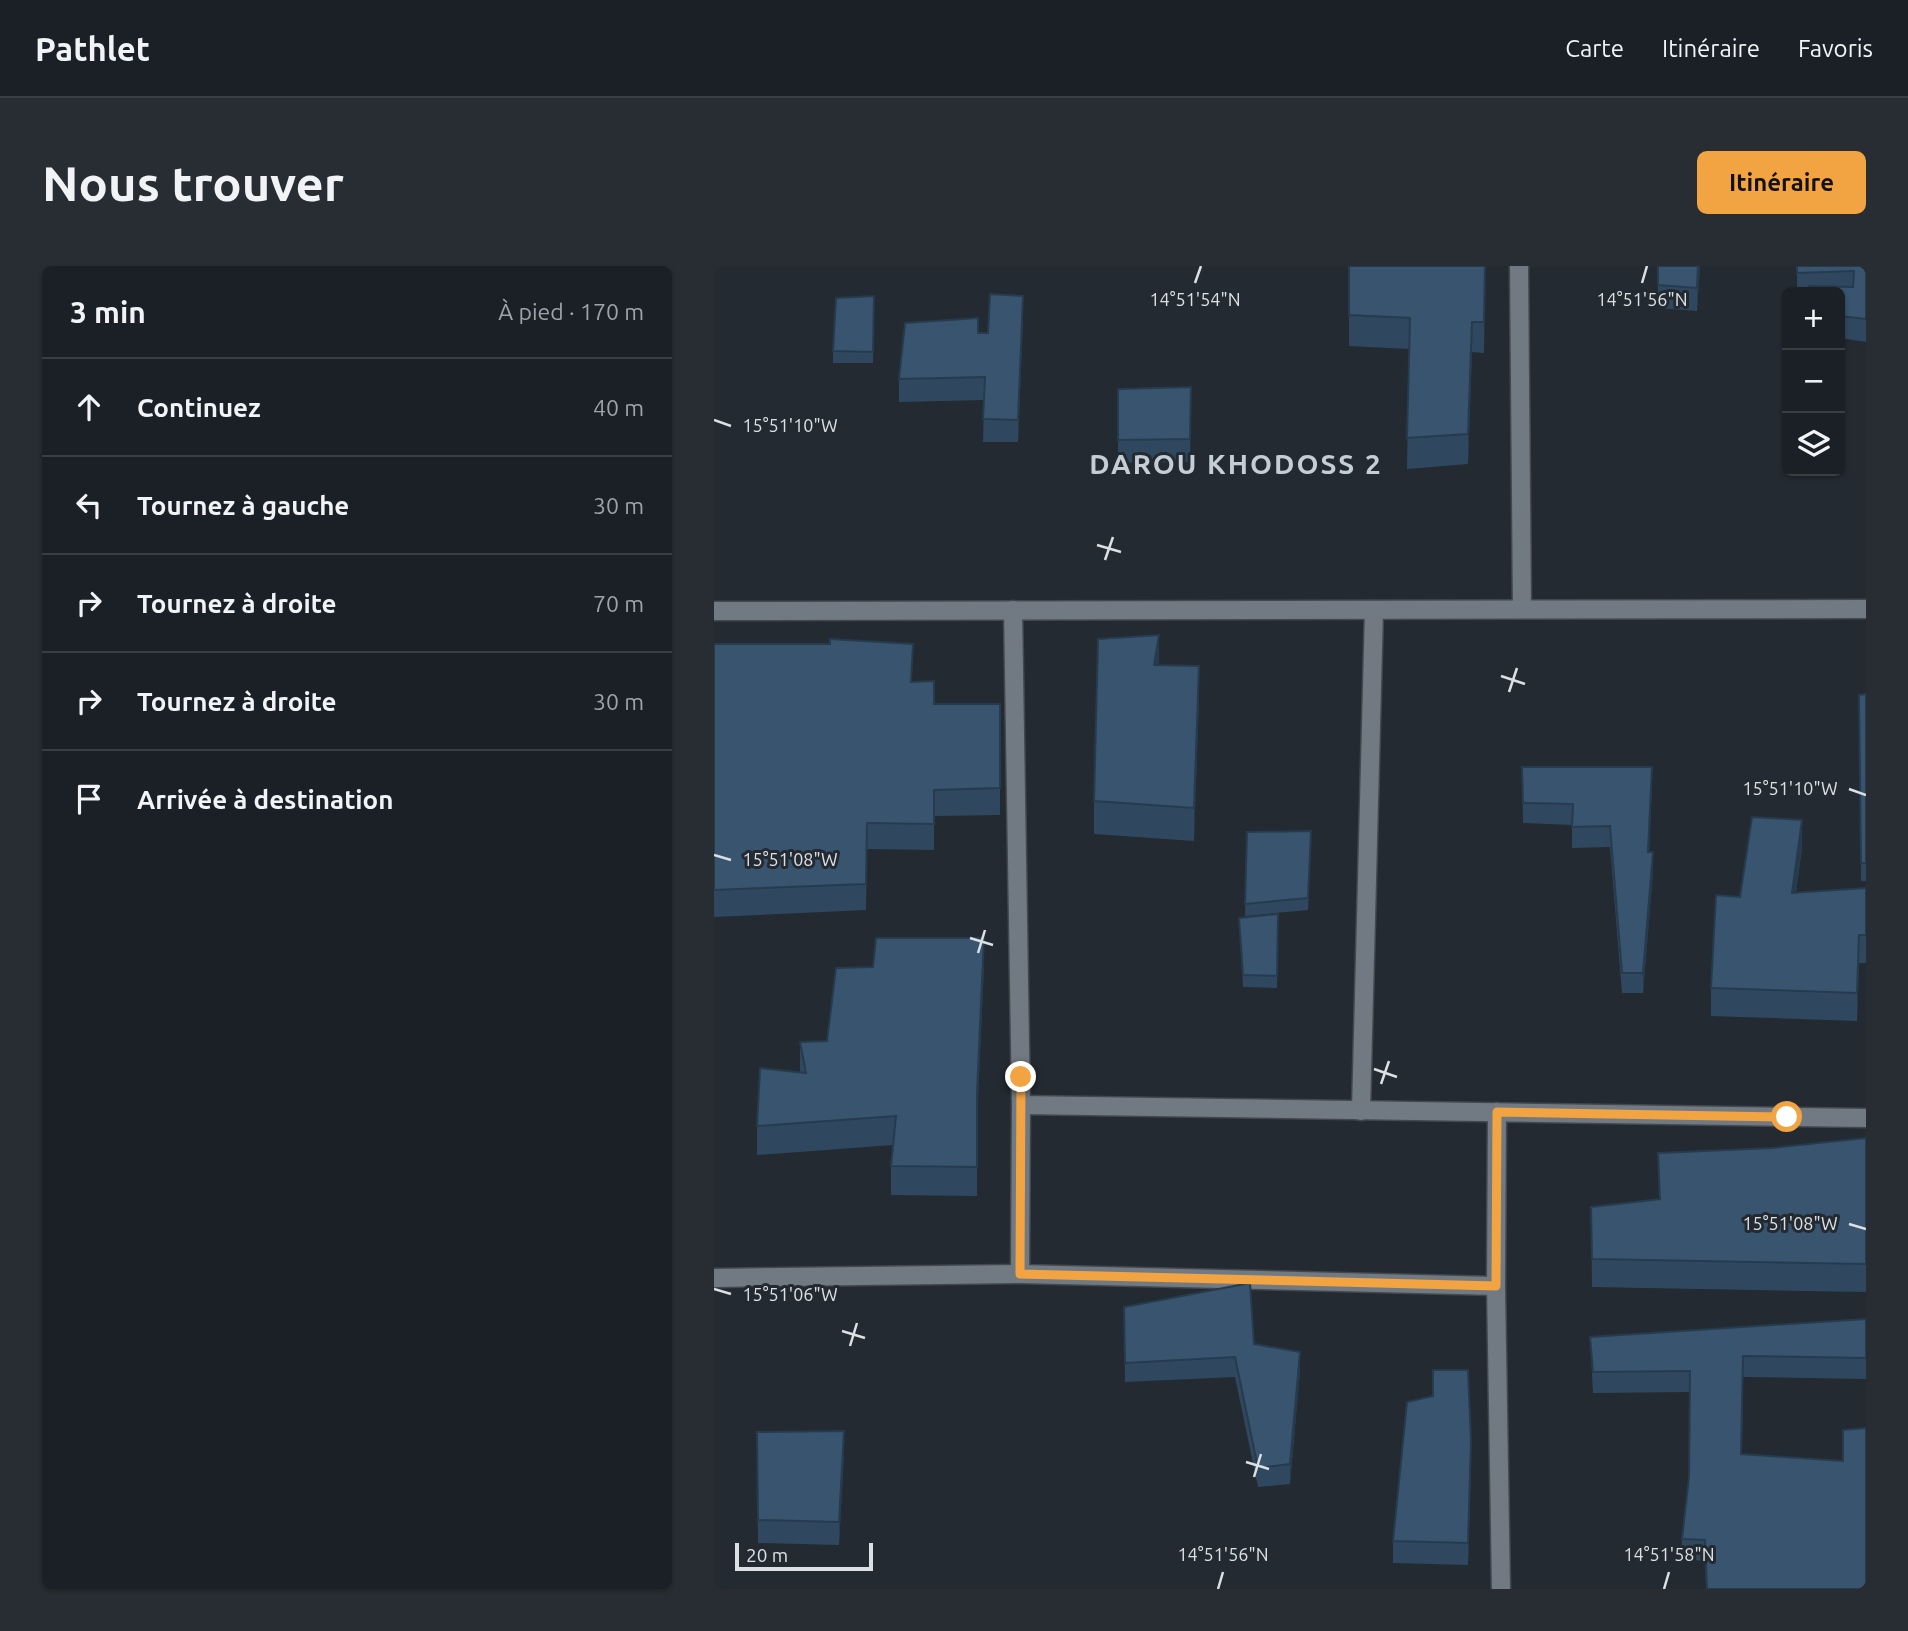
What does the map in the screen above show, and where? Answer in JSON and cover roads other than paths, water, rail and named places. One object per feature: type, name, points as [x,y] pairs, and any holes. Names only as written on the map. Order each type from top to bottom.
[{"type":"street","points":[[1520,266],[1522,609]]},
{"type":"street","points":[[714,611],[1866,609]]},
{"type":"street","points":[[1013,610],[1021,1105],[1020,1274]]},
{"type":"street","points":[[1361,1111],[1374,610]]},
{"type":"street","points":[[1021,1105],[1866,1118]]},
{"type":"street","points":[[1497,1112],[1496,1286],[1501,1589]]},
{"type":"street","points":[[714,1278],[1020,1274],[1496,1286]]},
{"type":"district","name":"DAROU KHODOSS 2","points":[[1236,464]]}]
